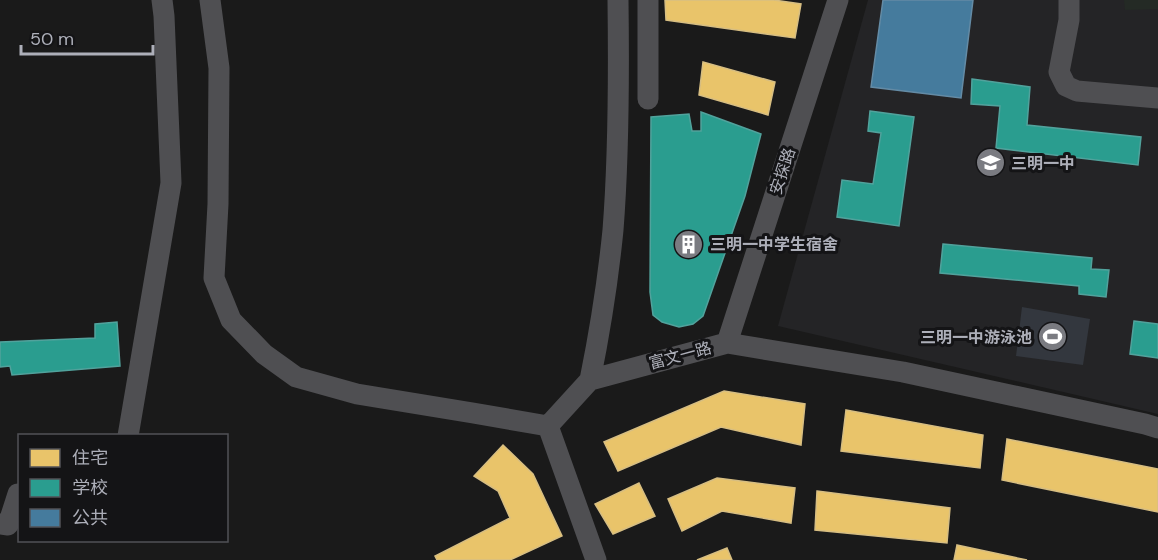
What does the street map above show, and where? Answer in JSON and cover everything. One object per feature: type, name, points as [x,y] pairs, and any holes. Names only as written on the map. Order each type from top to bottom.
[{"type":"street","points":[[128,434],[171,183],[162,0]]},
{"type":"street","points":[[210,0],[219,68],[218,204],[214,278],[231,320],[264,354],[296,377],[357,394],[548,426]]},
{"type":"street","points":[[548,426],[590,380],[600,330],[613,231],[619,110],[618,0]]},
{"type":"street","points":[[648,0],[648,99]]},
{"type":"street","name":"安探路","points":[[727,342],[838,0]]},
{"type":"street","points":[[1069,0],[1069,20],[1059,72],[1066,86],[1077,91],[1158,99]]},
{"type":"street","name":"富文一路","points":[[590,380],[727,342],[903,372],[1158,428]]},
{"type":"street","points":[[548,426],[596,560]]},
{"type":"street","points":[[0,524],[8,525],[18,494]]},
{"type":"shaded area","name":"三明一中","points":[[868,0],[1158,0],[1158,414],[778,326]]},
{"type":"shaded area","points":[[1124,0],[1158,0],[1158,9],[1125,10]]},
{"type":"shaded area","name":"三明一中游泳池","points":[[1022,307],[1090,319],[1083,365],[1016,356]]},
{"type":"building: 住宅","points":[[665,0],[774,0],[801,4],[795,38],[666,20]]},
{"type":"building: 住宅","points":[[703,62],[775,82],[768,115],[699,95]]},
{"type":"building: 住宅","points":[[724,391],[805,404],[801,445],[721,427],[618,471],[604,442]]},
{"type":"building: 住宅","points":[[846,410],[983,435],[980,468],[841,451]]},
{"type":"building: 住宅","points":[[1007,439],[1158,469],[1158,512],[1002,480]]},
{"type":"building: 住宅","points":[[503,445],[533,474],[562,536],[510,560],[437,560],[435,556],[510,518],[498,491],[474,476]]},
{"type":"building: 住宅","points":[[717,478],[795,488],[791,523],[722,511],[682,531],[668,499]]},
{"type":"building: 住宅","points":[[639,483],[655,516],[613,534],[595,504]]},
{"type":"building: 住宅","points":[[817,491],[950,508],[947,543],[815,530]]},
{"type":"building: 住宅","points":[[957,545],[1027,560],[954,560]]},
{"type":"building: 住宅","points":[[727,548],[732,560],[697,560]]},
{"type":"building: 学校","points":[[972,79],[1030,87],[1027,125],[1141,137],[1138,165],[996,148],[1000,106],[971,104]]},
{"type":"building: 学校","points":[[870,111],[914,117],[899,226],[837,217],[842,180],[873,184],[881,133],[868,131]]},
{"type":"building: 学校","name":"三明一中学生宿舍","points":[[701,112],[761,134],[745,196],[703,316],[693,324],[679,327],[662,322],[653,315],[650,292],[651,117],[689,114],[692,131],[701,131]]},
{"type":"building: 学校","points":[[943,244],[1092,258],[1091,269],[1109,270],[1106,297],[1079,294],[1079,286],[940,273]]},
{"type":"building: 学校","points":[[1134,321],[1158,324],[1158,358],[1130,354]]},
{"type":"building: 学校","points":[[117,322],[120,366],[12,375],[10,366],[0,367],[0,342],[95,338],[95,324]]},
{"type":"building: 公共","points":[[883,0],[973,0],[961,98],[871,87]]},
{"type":"place","name":"三明一中","points":[[990,163]]},
{"type":"place","name":"三明一中学生宿舍","points":[[689,244]]},
{"type":"place","name":"三明一中游泳池","points":[[1053,337]]}]
